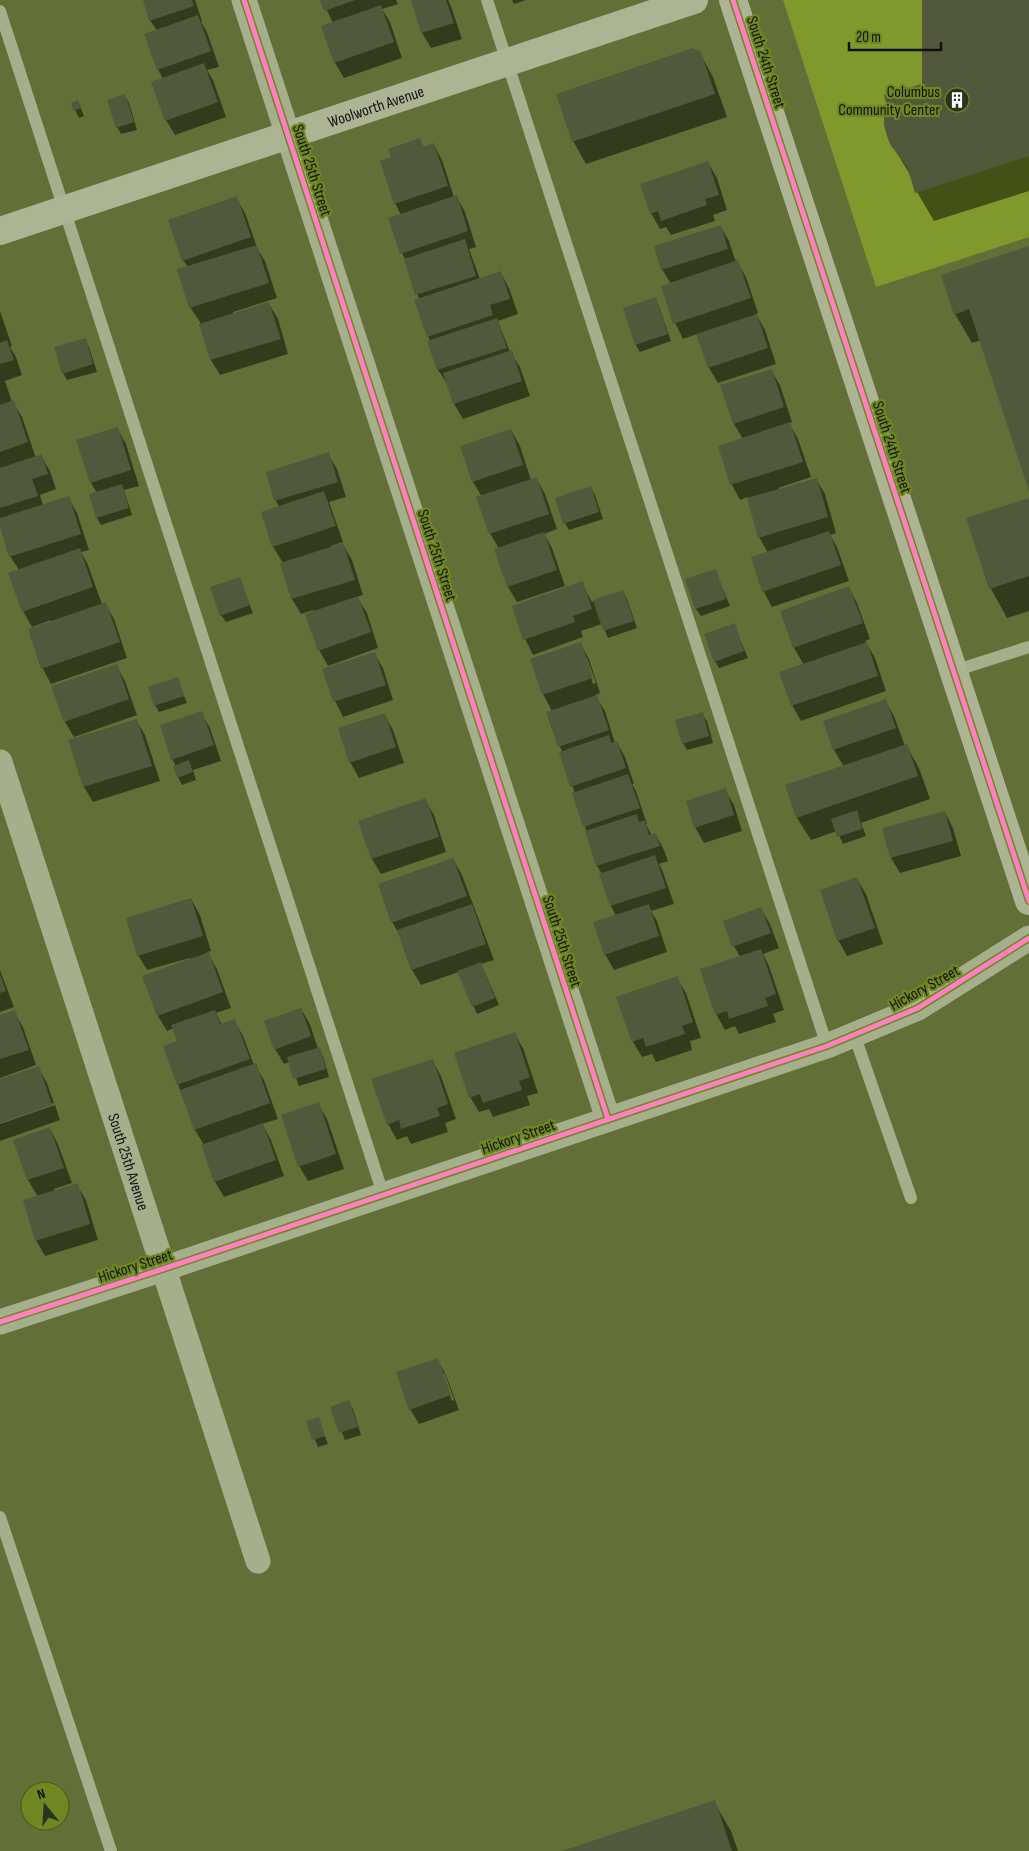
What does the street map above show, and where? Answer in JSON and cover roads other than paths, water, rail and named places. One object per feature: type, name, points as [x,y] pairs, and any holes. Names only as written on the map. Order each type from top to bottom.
[{"type":"main road","name":"Woolworth Avenue","points":[[0,231],[694,0]]},
{"type":"main road","name":"South 24th Street","points":[[733,0],[1029,901]]},
{"type":"street","name":"South 25th Street","points":[[244,0],[608,1118]]},
{"type":"street","name":"South 25th Avenue","points":[[0,762],[258,1561]]},
{"type":"street","name":"Hickory Street","points":[[0,1322],[827,1046],[918,1008],[1029,938]]},
{"type":"lane","points":[[487,0],[827,1046]]},
{"type":"lane","points":[[0,11],[383,1194]]},
{"type":"lane","points":[[954,672],[1029,646]]},
{"type":"lane","points":[[854,1034],[911,1198]]},
{"type":"lane","points":[[0,1517],[111,1851]]},
{"type":"place","name":"Columbus Community Center","points":[[957,100]]}]
